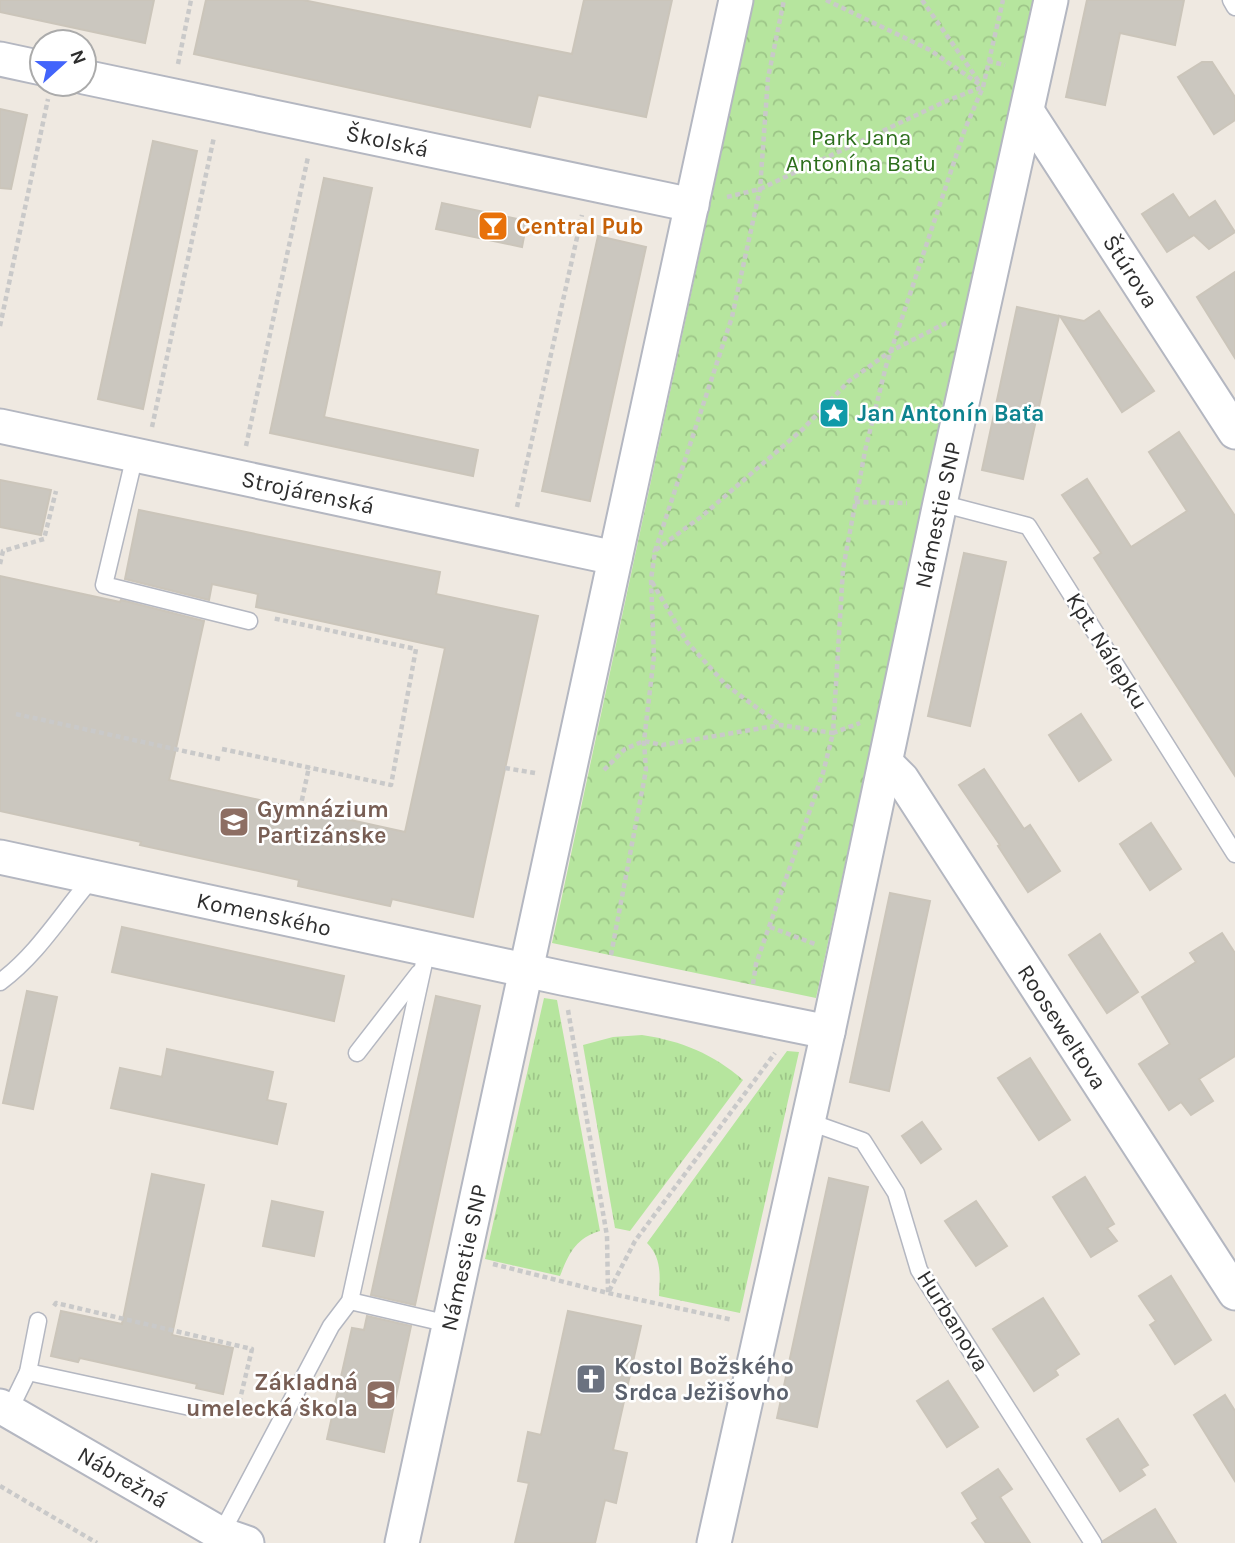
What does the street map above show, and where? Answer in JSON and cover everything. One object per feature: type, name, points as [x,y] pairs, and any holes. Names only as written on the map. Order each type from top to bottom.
[{"type":"street","name":"Námestie SNP","points":[[402,1543],[736,0]]},
{"type":"street","name":"Námestie SNP","points":[[715,1543],[1051,0]]},
{"type":"street","points":[[0,59],[28,74]]},
{"type":"street","name":"Školská","points":[[98,80],[692,205]]},
{"type":"street","name":"Štúrova","points":[[1027,111],[1235,432]]},
{"type":"street","name":"Strojárenská","points":[[0,426],[511,534],[617,550]]},
{"type":"street","name":"Rooseweltova","points":[[886,762],[902,779],[1235,1293]]},
{"type":"street","name":"Komenského","points":[[0,857],[93,877],[425,959],[525,970]]},
{"type":"street","points":[[525,970],[828,1032]]},
{"type":"street","name":"Nábrežná","points":[[4,1408],[234,1538]]},
{"type":"lane","points":[[1231,0],[1235,7]]},
{"type":"lane","points":[[140,456],[104,584],[256,618]]},
{"type":"lane","name":"Kpt. Nálepku","points":[[940,503],[1028,526],[1235,854]]},
{"type":"lane","points":[[0,982],[56,927],[93,877]]},
{"type":"lane","points":[[357,1053],[425,959]]},
{"type":"lane","points":[[234,1538],[331,1326],[350,1301],[425,959]]},
{"type":"lane","name":"Hurbanova","points":[[807,1121],[863,1141],[896,1193],[919,1269],[1093,1543]]},
{"type":"lane","points":[[350,1301],[449,1324]]},
{"type":"lane","points":[[4,1408],[28,1372],[38,1321]]},
{"type":"lane","points":[[28,1372],[199,1409]]},
{"type":"path","points":[[172,95],[191,0]]},
{"type":"path","points":[[604,987],[646,770],[644,741],[654,656],[651,580],[655,551],[732,317],[760,189],[768,78],[783,0]]},
{"type":"path","points":[[826,0],[930,50],[983,87]]},
{"type":"path","points":[[922,0],[983,87]]},
{"type":"path","points":[[749,1016],[756,964],[823,773],[833,733],[843,569],[865,451],[886,366],[965,129],[983,87],[1003,0]]},
{"type":"path","points":[[692,205],[760,189],[944,102],[983,87]]},
{"type":"path","points":[[0,326],[42,98]]},
{"type":"path","points":[[140,456],[221,106]]},
{"type":"path","points":[[239,478],[315,125]]},
{"type":"path","points":[[511,534],[589,183]]},
{"type":"path","points":[[617,550],[655,551],[702,516],[803,429],[849,381],[891,351],[953,320]]},
{"type":"path","points":[[0,564],[3,551],[44,539],[56,491]]},
{"type":"path","points":[[855,502],[940,503]]},
{"type":"path","points":[[651,580],[687,642],[726,685],[780,725]]},
{"type":"path","points":[[222,749],[391,785],[416,649],[256,618]]},
{"type":"path","points":[[16,714],[220,759]]},
{"type":"path","points":[[596,779],[625,749],[644,741],[662,745],[780,725],[833,733],[866,720]]},
{"type":"path","points":[[300,809],[309,767]]},
{"type":"path","points":[[505,768],[541,774]]},
{"type":"path","points":[[770,927],[825,948]]},
{"type":"path","points":[[562,978],[607,1236],[608,1293]]},
{"type":"path","points":[[608,1293],[635,1241],[781,1044],[790,1024]]},
{"type":"path","points":[[463,1257],[741,1322]]},
{"type":"path","points":[[38,1321],[56,1303],[252,1349],[237,1412]]},
{"type":"path","points":[[0,1486],[97,1543]]},
{"type":"green space","name":"Park Jana Antonína Baťu","points":[[754,0],[1033,0],[816,998],[552,943]]},
{"type":"green space","points":[[544,998],[557,1000],[600,1231],[579,1242],[560,1276],[485,1259]]},
{"type":"green space","points":[[642,1035],[696,1050],[743,1080],[630,1231],[615,1228],[583,1045],[613,1037]]},
{"type":"green space","points":[[787,1051],[799,1052],[740,1313],[659,1296],[658,1261],[647,1243]]},
{"type":"building","points":[[0,0],[154,0],[145,43],[98,33],[98,28],[75,28],[0,12]]},
{"type":"building","points":[[206,0],[303,0],[572,54],[584,0],[672,0],[646,117],[538,95],[530,127],[194,54]]},
{"type":"building","points":[[1087,0],[1184,0],[1175,45],[1120,33],[1105,105],[1066,97]]},
{"type":"building","points":[[1202,62],[1212,62],[1235,97],[1235,120],[1214,134],[1178,77]]},
{"type":"building","points":[[0,109],[27,115],[11,189],[0,188]]},
{"type":"building","points":[[153,141],[197,151],[143,409],[98,399]]},
{"type":"building","points":[[324,178],[372,188],[324,417],[478,450],[473,476],[270,433]]},
{"type":"building","points":[[1173,194],[1189,218],[1215,201],[1235,232],[1209,249],[1194,235],[1167,252],[1142,214]]},
{"type":"building","points":[[442,203],[527,221],[522,247],[436,229]]},
{"type":"building","points":[[598,236],[646,247],[590,501],[542,491]]},
{"type":"building","points":[[1235,272],[1235,358],[1197,297]]},
{"type":"building","points":[[1017,307],[1059,316],[1023,479],[982,470]]},
{"type":"building","points":[[1099,311],[1154,391],[1122,412],[1060,316],[1084,321]]},
{"type":"building","points":[[1179,432],[1235,516],[1235,776],[1094,558],[1101,553],[1062,495],[1087,479],[1131,547],[1187,511],[1149,452]]},
{"type":"building","points":[[0,480],[51,490],[41,535],[0,527]]},
{"type":"building","points":[[139,510],[440,572],[436,594],[538,616],[473,917],[392,899],[390,906],[298,886],[299,880],[0,811],[0,576],[120,602],[121,600],[204,621],[169,780],[405,832],[445,648],[256,607],[258,594],[212,584],[209,600],[125,579]]},
{"type":"building","points":[[964,553],[1006,562],[970,726],[928,716]]},
{"type":"building","points":[[1081,714],[1111,760],[1079,781],[1049,735]]},
{"type":"building","points":[[984,769],[1024,829],[1030,825],[1060,871],[1028,892],[959,785]]},
{"type":"building","points":[[1151,823],[1181,869],[1150,890],[1120,844]]},
{"type":"building","points":[[890,893],[930,901],[889,1091],[850,1082]]},
{"type":"building","points":[[122,927],[344,976],[334,1021],[112,972]]},
{"type":"building","points":[[1222,933],[1235,953],[1235,1056],[1199,1079],[1213,1101],[1191,1115],[1181,1102],[1169,1110],[1139,1064],[1170,1044],[1142,997],[1196,962],[1190,953]]},
{"type":"building","points":[[1100,934],[1138,992],[1107,1013],[1069,955]]},
{"type":"building","points":[[27,991],[57,997],[33,1109],[3,1103]]},
{"type":"building","points":[[436,996],[480,1006],[415,1305],[371,1295]]},
{"type":"building","points":[[167,1049],[273,1072],[267,1100],[286,1104],[277,1144],[111,1108],[120,1068],[162,1077]]},
{"type":"building","points":[[1030,1058],[1070,1120],[1039,1140],[998,1078]]},
{"type":"building","points":[[922,1122],[941,1149],[921,1163],[902,1136]]},
{"type":"building","points":[[152,1174],[204,1185],[172,1335],[233,1348],[223,1394],[196,1388],[197,1384],[80,1358],[78,1362],[51,1356],[61,1311],[122,1324]]},
{"type":"building","points":[[1085,1177],[1114,1224],[1107,1228],[1117,1241],[1091,1257],[1053,1197]]},
{"type":"building","points":[[829,1178],[868,1187],[817,1427],[777,1418]]},
{"type":"building","points":[[272,1201],[323,1212],[314,1256],[263,1246]]},
{"type":"building","points":[[976,1201],[1007,1246],[976,1266],[945,1221]]},
{"type":"building","points":[[1171,1276],[1211,1340],[1175,1364],[1150,1325],[1156,1321],[1139,1296]]},
{"type":"building","points":[[1043,1298],[1079,1354],[1055,1370],[1058,1375],[1034,1391],[993,1329]]},
{"type":"building","name":"Kostol Božského Srdca Ježišovho","points":[[568,1311],[641,1326],[613,1450],[627,1453],[616,1503],[605,1500],[595,1543],[515,1543],[529,1483],[518,1481],[528,1432],[541,1435]]},
{"type":"building","points":[[367,1316],[411,1326],[384,1452],[327,1439],[352,1328],[364,1330]]},
{"type":"building","points":[[948,1381],[978,1427],[947,1447],[917,1401]]},
{"type":"building","points":[[1225,1395],[1235,1411],[1235,1481],[1194,1415]]},
{"type":"building","points":[[1118,1419],[1148,1465],[1141,1469],[1145,1475],[1120,1491],[1087,1439]]},
{"type":"building","points":[[998,1469],[1012,1489],[1000,1497],[1030,1543],[986,1543],[972,1523],[978,1519],[962,1493]]},
{"type":"building","points":[[1155,1509],[1176,1543],[1103,1543],[1103,1541]]},
{"type":"place","name":"Central Pub","points":[[493,226]]},
{"type":"place","name":"Jan Antonín Baťa","points":[[834,413]]},
{"type":"place","name":"Gymnázium Partizánske","points":[[234,822]]},
{"type":"place","name":"Kostol Božského Srdca Ježišovho","points":[[591,1379]]},
{"type":"place","name":"Základná umelecká škola","points":[[381,1395]]}]
